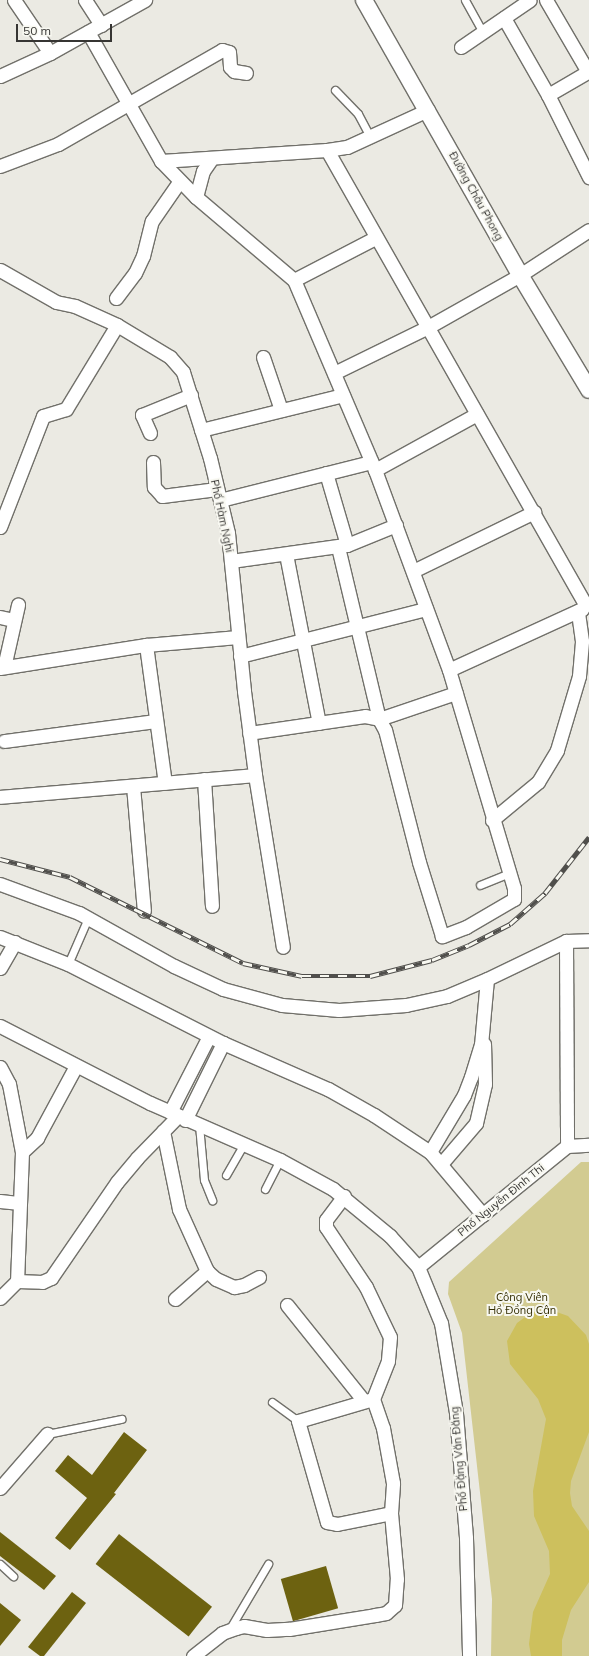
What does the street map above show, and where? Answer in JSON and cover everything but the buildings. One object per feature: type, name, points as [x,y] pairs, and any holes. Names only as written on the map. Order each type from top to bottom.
[{"type":"street","points":[[14,0],[50,54]]},
{"type":"street","points":[[85,0],[100,25]]},
{"type":"street","points":[[0,76],[50,54],[145,0]]},
{"type":"street","name":"Đường Châu Phong","points":[[364,0],[428,110],[520,275],[589,390]]},
{"type":"street","points":[[461,47],[530,0]]},
{"type":"street","points":[[546,0],[588,72],[548,95]]},
{"type":"street","points":[[504,18],[548,95],[589,177]]},
{"type":"street","points":[[88,32],[127,104],[161,161],[179,182],[294,280],[373,466],[449,670],[492,820],[516,894],[510,903],[461,930],[442,936],[419,862],[385,730],[378,719],[358,627],[343,546],[326,473]]},
{"type":"street","points":[[0,166],[58,144],[222,50],[229,52],[230,67],[234,71],[246,73]]},
{"type":"street","points":[[161,161],[327,150],[371,138],[428,110]]},
{"type":"street","points":[[327,150],[375,238],[534,512],[584,606],[579,676],[557,750],[538,782],[492,820]]},
{"type":"street","points":[[196,197],[203,170],[212,158]]},
{"type":"street","points":[[116,298],[138,268],[152,221],[179,182]]},
{"type":"street","points":[[334,373],[428,327],[520,275],[589,230]]},
{"type":"street","points":[[294,280],[375,238]]},
{"type":"street","name":"Phố Hàm Nghi","points":[[0,270],[21,284],[56,302],[75,306],[117,325],[170,357],[183,372],[191,395],[218,494],[231,561],[249,733],[283,947]]},
{"type":"street","points":[[0,527],[3,507],[44,416],[66,410],[117,325]]},
{"type":"street","points":[[263,357],[281,410]]},
{"type":"street","points":[[150,433],[142,415],[191,395]]},
{"type":"street","points":[[201,430],[343,395]]},
{"type":"street","points":[[153,462],[154,487],[162,496],[218,494],[326,473],[373,466],[477,414]]},
{"type":"street","points":[[413,571],[534,512]]},
{"type":"street","points":[[231,561],[343,546],[396,525]]},
{"type":"street","points":[[286,554],[305,641],[319,723]]},
{"type":"street","points":[[18,605],[2,667],[146,645],[238,637]]},
{"type":"street","points":[[449,670],[584,606]]},
{"type":"street","points":[[240,656],[305,641],[426,608]]},
{"type":"street","points":[[0,617],[14,620]]},
{"type":"street","points":[[146,645],[164,783]]},
{"type":"street","points":[[249,733],[365,716],[378,719],[456,694]]},
{"type":"street","points":[[4,741],[155,721]]},
{"type":"street","points":[[0,798],[255,775]]},
{"type":"street","points":[[204,779],[212,906]]},
{"type":"street","points":[[133,786],[144,912]]},
{"type":"street","points":[[0,884],[54,902],[88,918],[174,966],[223,990],[282,1005],[339,1010],[406,1005],[447,996],[487,979],[566,941],[589,940]]},
{"type":"street","points":[[0,937],[68,964],[223,1043],[328,1089],[374,1115],[430,1152],[483,1214]]},
{"type":"street","points":[[566,941],[568,1146],[589,1145]]},
{"type":"street","points":[[0,968],[15,942]]},
{"type":"street","points":[[440,1164],[472,1130],[479,1116],[485,1074],[483,1030],[487,979]]},
{"type":"street","name":"Phố Đặng Văn Đăng","points":[[0,1026],[76,1066],[178,1116],[280,1160],[344,1196],[390,1236],[418,1267],[441,1323],[456,1414],[467,1545],[470,1656]]},
{"type":"street","points":[[430,1152],[464,1095],[475,1065],[483,1030]]},
{"type":"street","points":[[178,1116],[209,1036]]},
{"type":"street","points":[[17,1281],[42,1282],[51,1278],[117,1182],[178,1116],[223,1043]]},
{"type":"street","points":[[22,1152],[39,1134],[76,1066]]},
{"type":"street","points":[[0,1067],[9,1084],[22,1152],[17,1281],[0,1298]]},
{"type":"street","points":[[163,1131],[179,1209],[207,1270],[216,1279],[234,1287],[244,1285],[259,1277]]},
{"type":"street","name":"Phố Nguyễn Đình Thi","points":[[418,1267],[568,1146]]},
{"type":"street","points":[[344,1196],[326,1220],[326,1227],[366,1287],[388,1327],[390,1337],[388,1361],[368,1400],[298,1421],[327,1522],[337,1524],[391,1513]]},
{"type":"street","points":[[0,1202],[20,1203]]},
{"type":"street","points":[[175,1299],[207,1270]]},
{"type":"street","points":[[194,1656],[229,1630],[244,1626],[267,1630],[289,1629],[375,1615],[392,1609],[397,1596],[397,1579],[391,1513],[393,1483],[383,1428],[368,1400],[286,1305]]},
{"type":"street","points":[[0,1488],[47,1434]]},
{"type":"lane","points":[[465,0],[483,32]]},
{"type":"lane","points":[[335,90],[358,114],[371,138]]},
{"type":"lane","points":[[480,885],[509,872]]},
{"type":"lane","points":[[68,964],[88,918]]},
{"type":"lane","points":[[198,1125],[204,1180],[212,1200]]},
{"type":"lane","points":[[226,1175],[244,1144]]},
{"type":"lane","points":[[265,1189],[280,1160]]},
{"type":"lane","points":[[272,1402],[298,1421]]},
{"type":"lane","points":[[47,1434],[121,1419]]},
{"type":"lane","points":[[0,1564],[13,1576]]},
{"type":"lane","points":[[229,1630],[268,1564]]},
{"type":"green space","name":"Công Viên Hồ Đồng Cận","points":[[581,1162],[589,1162],[589,1656],[491,1656],[492,1599],[462,1333],[448,1294],[449,1282]]},
{"type":"shaded area","points":[[551,1310],[568,1316],[586,1335],[589,1344],[589,1432],[571,1481],[570,1493],[572,1506],[589,1531],[589,1582],[571,1610],[562,1640],[562,1656],[531,1656],[529,1644],[533,1612],[550,1574],[549,1551],[534,1516],[533,1491],[546,1419],[538,1399],[510,1364],[507,1341],[517,1323],[532,1312]]},
{"type":"railway","points":[[0,859],[70,877],[243,963],[302,976],[370,976],[432,960],[469,945],[510,924],[545,893],[589,837]]}]
